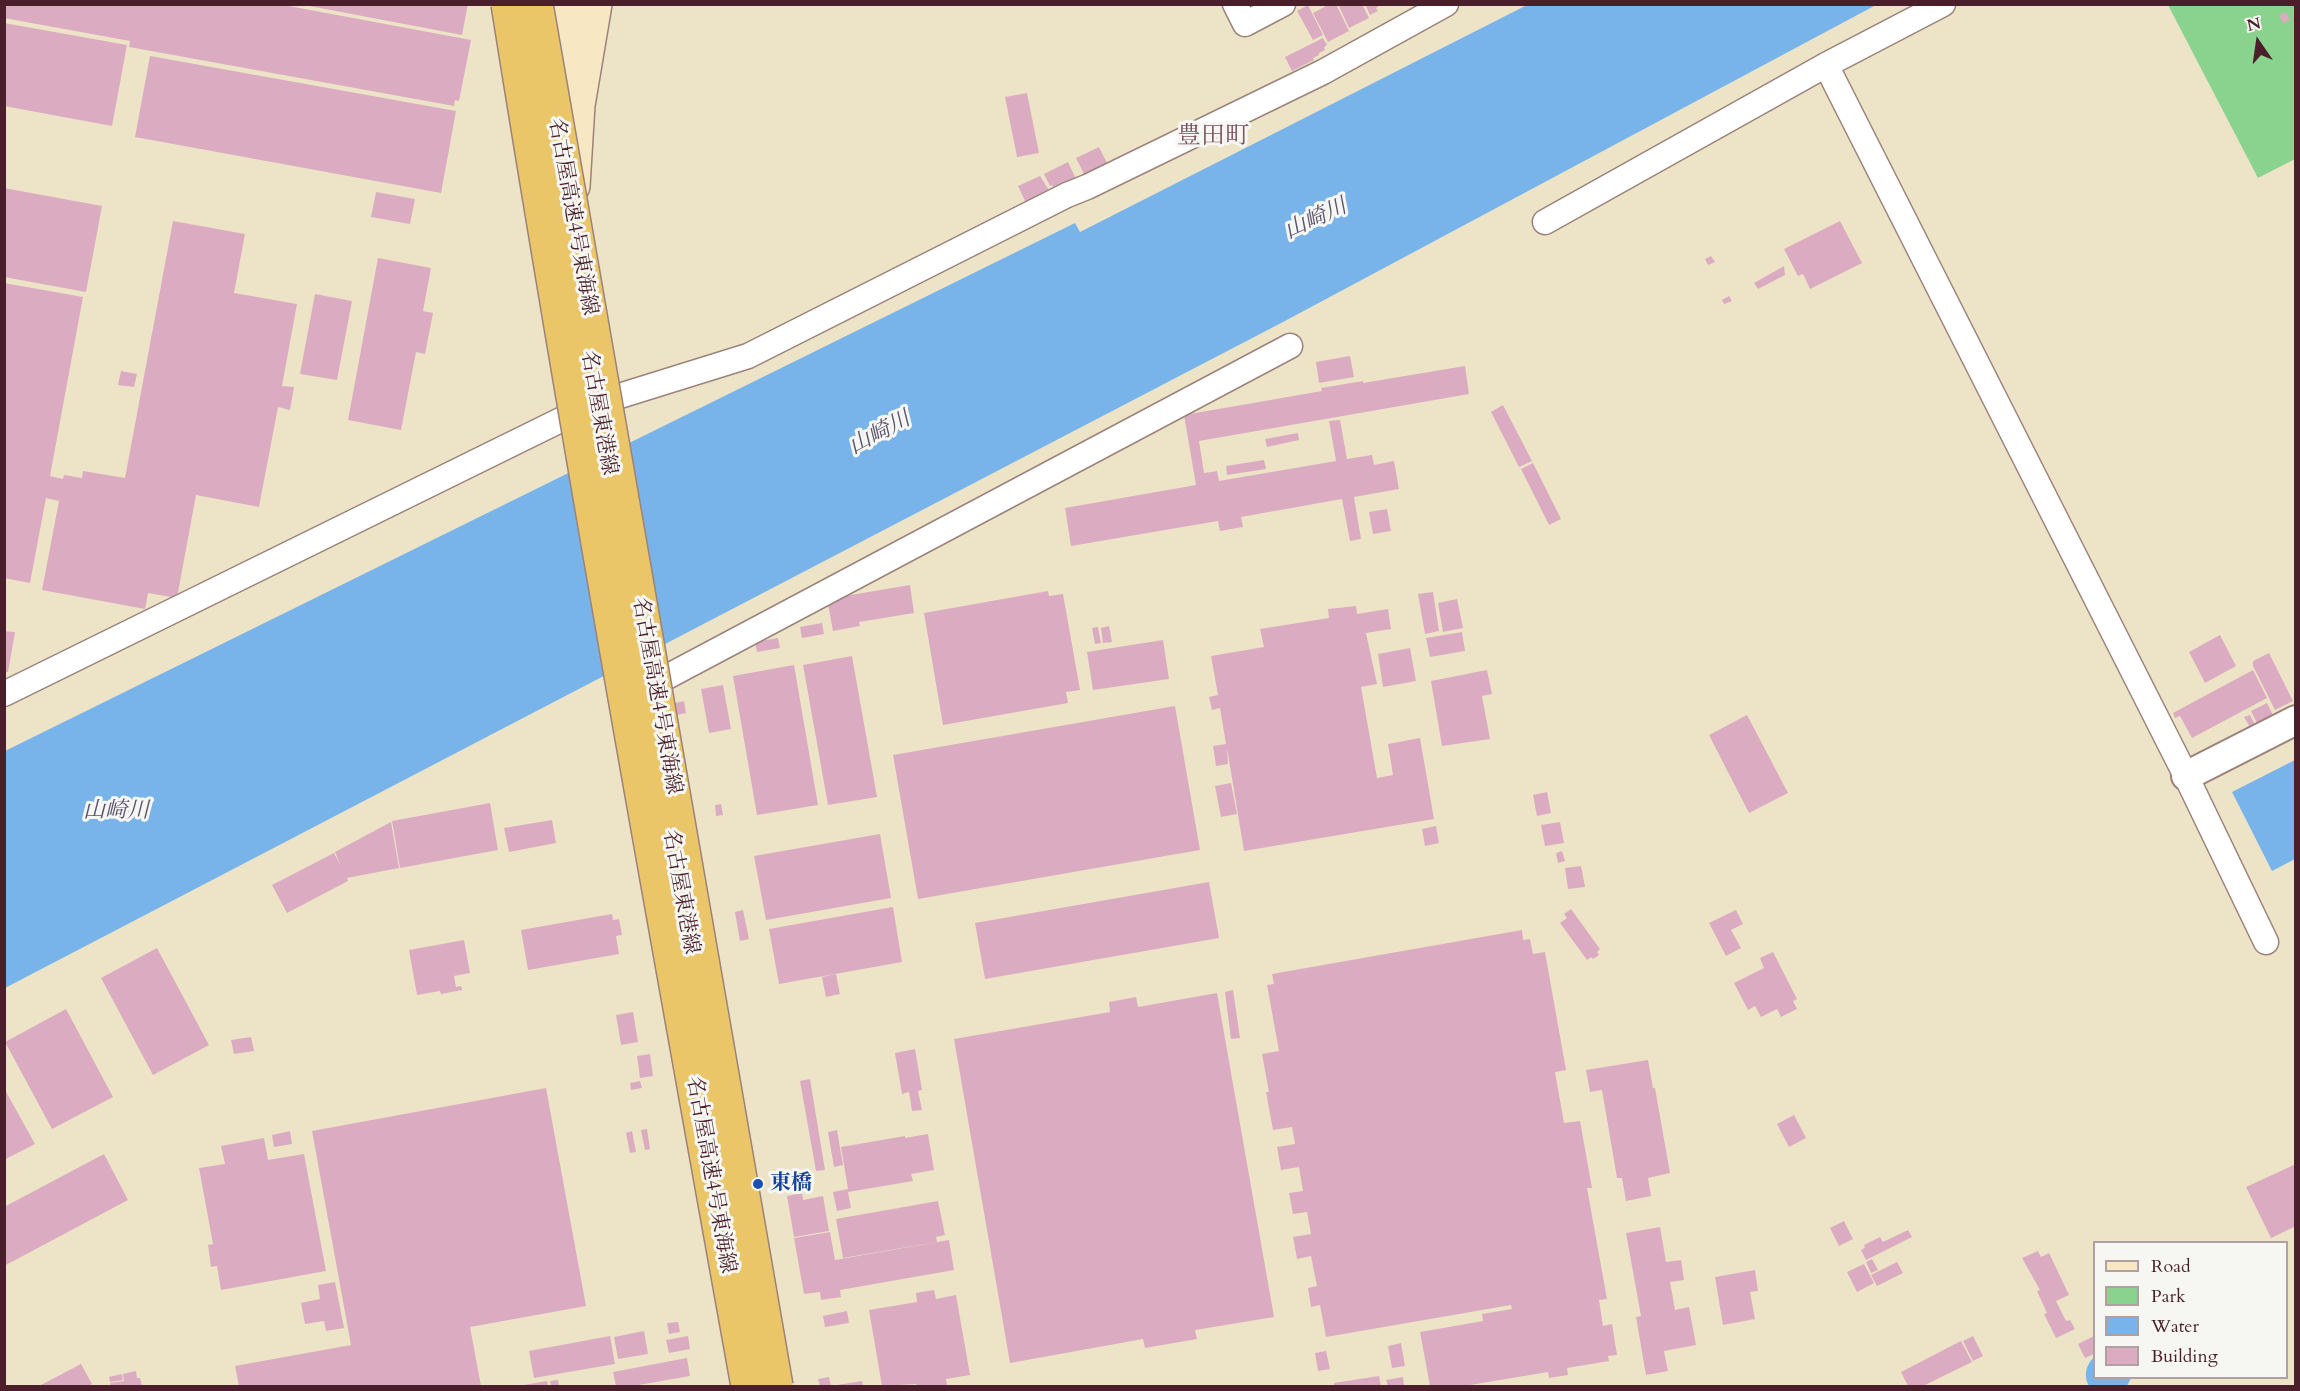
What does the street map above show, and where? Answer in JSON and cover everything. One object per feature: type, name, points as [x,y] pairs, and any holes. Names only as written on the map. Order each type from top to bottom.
[{"type":"highway","name":"名古屋高速4号東海線","points":[[508,4],[547,249],[612,627],[748,1386]]},
{"type":"highway","name":"名古屋高速4号東海線","points":[[536,4],[602,398],[715,1027],[776,1386]]},
{"type":"main road","name":"名古屋東港線","points":[[562,4],[546,114],[547,158],[557,244],[640,680],[765,1386]]},
{"type":"main road","name":"名古屋東港線","points":[[591,413],[571,235],[578,105],[595,4]]},
{"type":"main road","name":"名古屋東港線","points":[[640,680],[748,1386]]},
{"type":"street","points":[[1235,4],[1245,24],[1283,4]]},
{"type":"street","points":[[4,694],[591,413],[748,356],[1066,195],[1087,187],[1323,72],[1446,4]]},
{"type":"street","points":[[1545,222],[1826,65],[1943,4]]},
{"type":"street","points":[[1826,65],[2186,776],[2266,942]]},
{"type":"street","points":[[640,680],[1290,346]]},
{"type":"street","points":[[2186,776],[2295,720]]},
{"type":"green space","points":[[2168,5],[2295,5],[2295,159],[2258,178]]},
{"type":"water","name":"山崎川","points":[[1527,5],[1876,5],[1283,322],[5,988],[5,751],[1075,223],[1080,232]]},
{"type":"water","points":[[2295,760],[2295,859],[2272,871],[2232,792]]},
{"type":"water","points":[[2093,1358],[2093,1379],[2130,1379],[2127,1386],[2089,1386],[2086,1371]]},
{"type":"building","points":[[4,4],[278,4],[471,40],[459,101],[455,100],[454,106],[129,47],[130,41],[4,18]]},
{"type":"building","points":[[299,4],[468,4],[462,35]]},
{"type":"building","points":[[1330,4],[1336,4],[1349,31],[1328,42],[1313,13]]},
{"type":"building","points":[[1338,4],[1362,4],[1369,18],[1349,28]]},
{"type":"building","points":[[1365,4],[1382,4],[1376,8],[1378,11],[1370,15]]},
{"type":"building","points":[[1308,5],[1323,35],[1313,40],[1297,11]]},
{"type":"building","points":[[2286,12],[2290,20],[2283,23],[2279,15]]},
{"type":"building","points":[[4,23],[127,45],[112,126],[4,106]]},
{"type":"building","points":[[1323,38],[1327,45],[1324,47],[1325,50],[1313,58],[1314,60],[1292,71],[1285,57]]},
{"type":"building","points":[[150,56],[456,111],[441,193],[135,137]]},
{"type":"building","points":[[1027,93],[1039,153],[1017,157],[1005,97]]},
{"type":"building","points":[[1099,147],[1107,163],[1084,174],[1076,158]]},
{"type":"building","points":[[1068,162],[1076,179],[1061,187],[1060,184],[1050,186],[1044,174]]},
{"type":"building","points":[[1040,176],[1052,195],[1027,205],[1018,186]]},
{"type":"building","points":[[4,188],[102,206],[86,292],[4,277]]},
{"type":"building","points":[[376,192],[415,199],[410,224],[371,217]]},
{"type":"building","points":[[173,221],[245,234],[234,293],[297,304],[282,386],[294,387],[290,410],[278,407],[259,507],[196,495],[177,598],[148,593],[145,609],[42,590],[59,501],[46,498],[30,583],[4,578],[4,283],[83,297],[50,476],[63,479],[64,475],[82,478],[83,471],[125,478]]},
{"type":"building","points":[[1840,221],[1862,263],[1810,289],[1803,274],[1798,276],[1784,249]]},
{"type":"building","points":[[1711,256],[1715,262],[1708,265],[1705,259]]},
{"type":"building","points":[[378,258],[431,268],[423,311],[433,313],[425,354],[416,352],[401,430],[348,420]]},
{"type":"building","points":[[1784,266],[1785,275],[1758,289],[1754,283]]},
{"type":"building","points":[[315,294],[352,301],[337,380],[300,374]]},
{"type":"building","points":[[1729,296],[1732,301],[1724,304],[1722,300]]},
{"type":"building","points":[[1350,356],[1354,377],[1319,383],[1316,362]]},
{"type":"building","points":[[1465,366],[1469,394],[1199,441],[1204,473],[1217,471],[1219,481],[1336,461],[1329,421],[1340,420],[1347,459],[1372,455],[1374,465],[1394,461],[1399,489],[1354,497],[1361,539],[1350,541],[1342,499],[1241,517],[1243,527],[1220,531],[1218,521],[1071,546],[1065,508],[1196,485],[1184,415],[1322,391],[1321,388]]},
{"type":"building","points":[[121,371],[137,374],[134,387],[118,385]]},
{"type":"building","points":[[1503,405],[1532,461],[1519,467],[1491,412]]},
{"type":"building","points":[[1298,433],[1299,440],[1267,447],[1265,439]]},
{"type":"building","points":[[1264,460],[1266,469],[1227,475],[1226,466]]},
{"type":"building","points":[[1533,463],[1561,519],[1549,525],[1521,469]]},
{"type":"building","points":[[1387,509],[1391,531],[1373,534],[1369,512]]},
{"type":"building","points":[[910,585],[914,613],[859,622],[860,626],[833,631],[827,599]]},
{"type":"building","points":[[1048,591],[1049,596],[1063,594],[1080,690],[1066,692],[1068,703],[943,725],[924,613]]},
{"type":"building","points":[[1433,592],[1439,631],[1425,634],[1418,594]]},
{"type":"building","points":[[1457,599],[1463,628],[1443,632],[1438,603]]},
{"type":"building","points":[[1356,606],[1357,614],[1388,609],[1391,629],[1366,633],[1377,684],[1361,687],[1377,778],[1393,775],[1388,744],[1420,738],[1434,819],[1244,851],[1227,748],[1228,764],[1216,766],[1213,746],[1226,744],[1220,708],[1212,710],[1209,697],[1218,695],[1211,656],[1264,647],[1260,629],[1329,618],[1328,609]]},
{"type":"building","points":[[822,623],[824,634],[802,638],[800,627]]},
{"type":"building","points":[[1109,626],[1112,642],[1103,643],[1101,628]]},
{"type":"building","points":[[1098,627],[1101,643],[1095,644],[1092,628]]},
{"type":"building","points":[[4,631],[15,632],[8,672],[4,672]]},
{"type":"building","points":[[1462,632],[1465,651],[1430,657],[1426,638]]},
{"type":"building","points":[[2220,635],[2236,666],[2205,683],[2189,652]]},
{"type":"building","points":[[778,638],[780,648],[757,652],[755,642]]},
{"type":"building","points":[[1163,640],[1169,679],[1093,690],[1087,652]]},
{"type":"building","points":[[1410,648],[1416,681],[1383,687],[1378,654]]},
{"type":"building","points":[[2269,653],[2293,701],[2275,710],[2253,666],[2253,661]]},
{"type":"building","points":[[852,656],[877,797],[828,805],[803,665]]},
{"type":"building","points":[[794,665],[818,805],[757,815],[733,676]]},
{"type":"building","points":[[1487,670],[1492,694],[1482,696],[1490,739],[1442,746],[1431,681]]},
{"type":"building","points":[[2253,670],[2267,698],[2192,738],[2180,716],[2175,718],[2173,713]]},
{"type":"building","points":[[723,685],[731,729],[709,733],[701,689]]},
{"type":"building","points":[[684,701],[686,713],[677,715],[675,703]]},
{"type":"building","points":[[2267,703],[2274,717],[2258,725],[2251,711]]},
{"type":"building","points":[[1175,706],[1200,850],[918,899],[893,755]]},
{"type":"building","points":[[1747,715],[1788,793],[1749,813],[1709,735]]},
{"type":"building","points":[[2250,715],[2255,725],[2250,727],[2244,717]]},
{"type":"building","points":[[1231,783],[1237,814],[1221,817],[1215,786]]},
{"type":"building","points":[[1547,792],[1551,813],[1537,816],[1533,795]]},
{"type":"building","points":[[490,803],[498,850],[400,868],[392,821]]},
{"type":"building","points":[[721,804],[723,815],[716,816],[715,805]]},
{"type":"building","points":[[552,820],[556,843],[509,852],[504,828]]},
{"type":"building","points":[[391,822],[399,868],[347,878],[348,881],[287,913],[272,885],[334,853],[341,866],[335,852]]},
{"type":"building","points":[[1560,822],[1564,843],[1545,846],[1541,825]]},
{"type":"building","points":[[1436,826],[1439,843],[1425,846],[1422,829]]},
{"type":"building","points":[[880,834],[891,898],[766,920],[754,856]]},
{"type":"building","points":[[1562,851],[1565,861],[1558,863],[1556,853]]},
{"type":"building","points":[[1581,866],[1585,887],[1568,889],[1565,868]]},
{"type":"building","points":[[1209,882],[1219,938],[985,979],[975,923]]},
{"type":"building","points":[[893,907],[902,962],[779,984],[769,929]]},
{"type":"building","points":[[1571,909],[1600,949],[1597,952],[1599,955],[1593,959],[1591,957],[1587,960],[1560,923],[1567,918],[1564,914]]},
{"type":"building","points":[[743,910],[749,939],[740,941],[735,912]]},
{"type":"building","points":[[1736,910],[1743,924],[1731,930],[1741,948],[1726,956],[1709,923]]},
{"type":"building","points":[[612,914],[613,920],[619,919],[622,935],[616,936],[619,954],[528,970],[521,930]]},
{"type":"building","points":[[1522,930],[1523,940],[1530,939],[1533,954],[1545,952],[1566,1070],[1555,1072],[1564,1123],[1580,1121],[1592,1188],[1587,1188],[1607,1299],[1599,1300],[1603,1326],[1612,1324],[1617,1355],[1608,1356],[1609,1361],[1567,1368],[1568,1375],[1549,1378],[1548,1372],[1464,1386],[1430,1386],[1420,1332],[1483,1321],[1482,1314],[1512,1309],[1511,1305],[1326,1337],[1320,1305],[1311,1307],[1308,1288],[1317,1286],[1311,1256],[1297,1259],[1293,1237],[1311,1234],[1307,1212],[1293,1214],[1289,1193],[1303,1191],[1299,1167],[1281,1170],[1277,1147],[1295,1144],[1292,1127],[1273,1130],[1266,1092],[1269,1092],[1262,1054],[1279,1051],[1267,985],[1274,984],[1272,974]]},
{"type":"building","points":[[464,940],[470,973],[454,976],[456,987],[461,986],[462,990],[417,995],[409,950]]},
{"type":"building","points":[[157,948],[209,1045],[153,1075],[101,978]]},
{"type":"building","points":[[1773,952],[1797,999],[1793,1001],[1797,1009],[1781,1017],[1777,1009],[1761,1017],[1755,1006],[1748,1010],[1734,983],[1764,968],[1760,958]]},
{"type":"building","points":[[836,974],[840,994],[826,997],[822,977]]},
{"type":"building","points":[[1233,990],[1240,1038],[1231,1039],[1225,992]]},
{"type":"building","points":[[1217,993],[1274,1317],[1195,1330],[1197,1339],[1145,1348],[1143,1339],[1010,1363],[954,1039],[1110,1012],[1109,1002],[1136,997],[1138,1007]]},
{"type":"building","points":[[66,1009],[113,1097],[52,1129],[5,1042]]},
{"type":"building","points":[[633,1012],[638,1042],[621,1045],[616,1015]]},
{"type":"building","points":[[251,1037],[254,1051],[234,1054],[231,1040]]},
{"type":"building","points":[[915,1049],[922,1090],[918,1091],[922,1110],[912,1111],[909,1092],[902,1094],[895,1053]]},
{"type":"building","points":[[650,1054],[653,1076],[640,1078],[637,1056]]},
{"type":"building","points":[[1648,1060],[1670,1173],[1648,1178],[1651,1196],[1626,1201],[1622,1178],[1617,1178],[1602,1090],[1590,1092],[1586,1070]]},
{"type":"building","points":[[810,1079],[825,1170],[816,1171],[800,1081]]},
{"type":"building","points":[[640,1081],[642,1088],[631,1090],[630,1083]]},
{"type":"building","points":[[4,1088],[35,1144],[4,1160]]},
{"type":"building","points":[[546,1088],[586,1306],[470,1327],[481,1386],[239,1386],[235,1366],[351,1345],[312,1131]]},
{"type":"building","points":[[1794,1115],[1806,1138],[1789,1147],[1777,1124]]},
{"type":"building","points":[[647,1129],[650,1149],[645,1150],[641,1130]]},
{"type":"building","points":[[837,1130],[843,1165],[834,1167],[828,1132]]},
{"type":"building","points":[[290,1131],[292,1144],[274,1147],[272,1135]]},
{"type":"building","points":[[632,1131],[636,1152],[630,1153],[626,1133]]},
{"type":"building","points":[[928,1134],[934,1170],[911,1174],[913,1181],[848,1192],[851,1208],[837,1211],[833,1192],[848,1189],[841,1147]]},
{"type":"building","points":[[264,1138],[268,1160],[304,1154],[326,1271],[221,1290],[217,1266],[211,1267],[208,1245],[213,1244],[199,1168],[225,1164],[221,1146]]},
{"type":"building","points":[[104,1154],[128,1200],[4,1266],[4,1207]]},
{"type":"building","points":[[2296,1164],[2296,1226],[2271,1238],[2246,1187]]},
{"type":"building","points":[[802,1193],[803,1200],[823,1196],[829,1231],[794,1237],[787,1196]]},
{"type":"building","points":[[938,1201],[945,1235],[936,1237],[937,1242],[843,1258],[836,1219]]},
{"type":"building","points":[[1844,1221],[1853,1239],[1839,1246],[1830,1228]]},
{"type":"building","points":[[1660,1227],[1666,1262],[1681,1260],[1684,1280],[1670,1282],[1675,1310],[1689,1307],[1696,1345],[1664,1351],[1668,1371],[1646,1375],[1636,1317],[1641,1316],[1626,1233]]},
{"type":"building","points":[[1908,1230],[1912,1237],[1866,1260],[1861,1250],[1865,1248],[1864,1245],[1880,1237],[1883,1242]]},
{"type":"building","points":[[830,1232],[835,1260],[949,1240],[954,1270],[840,1290],[841,1297],[821,1300],[820,1292],[804,1294],[794,1238]]},
{"type":"building","points":[[2038,1251],[2041,1257],[2049,1253],[2069,1295],[2056,1301],[2066,1321],[2070,1320],[2075,1329],[2056,1338],[2044,1314],[2047,1313],[2037,1291],[2040,1290],[2022,1258]]},
{"type":"building","points":[[1872,1259],[1878,1270],[1871,1273],[1866,1262]]},
{"type":"building","points":[[1897,1262],[1903,1273],[1877,1286],[1871,1275]]},
{"type":"building","points":[[1864,1264],[1874,1283],[1857,1292],[1847,1272]]},
{"type":"building","points":[[1755,1270],[1758,1291],[1750,1292],[1755,1319],[1723,1325],[1715,1277]]},
{"type":"building","points":[[335,1282],[344,1328],[326,1331],[324,1321],[305,1324],[301,1303],[320,1299],[318,1285]]},
{"type":"building","points":[[934,1290],[936,1299],[956,1295],[970,1375],[946,1379],[947,1385],[940,1386],[917,1386],[916,1384],[882,1386],[869,1310],[917,1302],[916,1293]]},
{"type":"building","points":[[847,1311],[849,1323],[825,1327],[823,1316]]},
{"type":"building","points":[[678,1322],[680,1332],[669,1334],[667,1323]]},
{"type":"building","points":[[644,1331],[648,1354],[618,1359],[614,1337]]},
{"type":"building","points":[[610,1336],[615,1364],[534,1378],[529,1351]]},
{"type":"building","points":[[688,1336],[690,1349],[669,1353],[666,1340]]},
{"type":"building","points":[[1973,1336],[1983,1356],[1973,1361],[1963,1341]]},
{"type":"building","points":[[2093,1336],[2093,1354],[2085,1358],[2078,1344]]},
{"type":"building","points":[[1961,1341],[1972,1362],[1923,1386],[1908,1386],[1901,1372]]},
{"type":"building","points":[[1401,1343],[1405,1366],[1392,1368],[1388,1346]]},
{"type":"building","points":[[1326,1351],[1330,1369],[1318,1371],[1315,1353]]},
{"type":"building","points":[[687,1358],[690,1376],[633,1386],[616,1386],[613,1372]]},
{"type":"building","points":[[81,1364],[92,1384],[88,1386],[39,1386]]},
{"type":"building","points":[[136,1371],[142,1386],[111,1386],[110,1383],[124,1381],[123,1374]]},
{"type":"building","points":[[122,1374],[123,1380],[110,1382],[109,1377]]},
{"type":"building","points":[[1379,1376],[1381,1386],[1334,1386],[1334,1383]]},
{"type":"building","points":[[829,1377],[831,1386],[820,1386],[818,1379]]},
{"type":"building","points":[[1403,1377],[1404,1386],[1388,1386],[1386,1380]]},
{"type":"building","points":[[558,1380],[559,1386],[551,1386],[550,1381]]},
{"type":"building","points":[[547,1381],[548,1386],[524,1385]]},
{"type":"building","points":[[862,1381],[863,1386],[837,1386],[837,1385]]},
{"type":"place","name":"東橋","points":[[758,1184]]},
{"type":"district","name":"豊田町","points":[[1213,137]]}]
